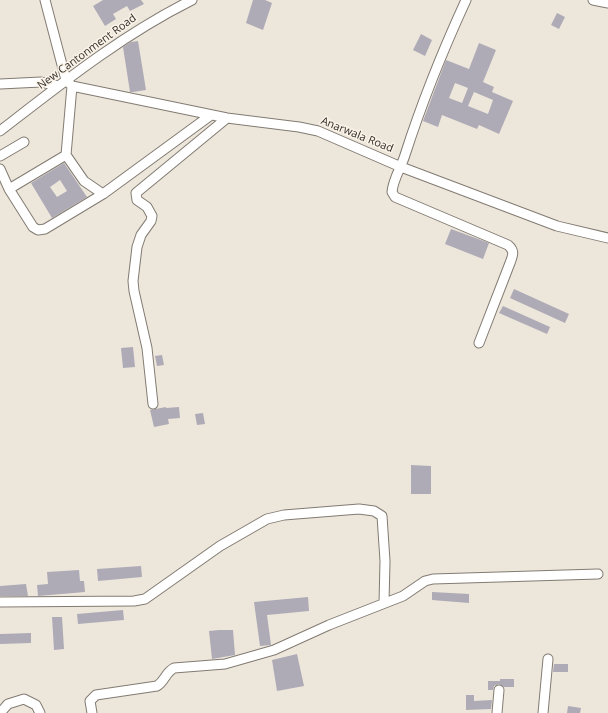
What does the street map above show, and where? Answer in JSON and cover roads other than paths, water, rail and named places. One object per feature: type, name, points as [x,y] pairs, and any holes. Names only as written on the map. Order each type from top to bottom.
[{"type":"street","points":[[45,0],[69,83],[66,155],[84,181],[103,194]]},
{"type":"street","name":"New Cantonment Road","points":[[0,131],[58,86],[69,83],[114,44],[144,25],[192,0]]},
{"type":"street","points":[[466,0],[426,96],[401,166],[393,183],[392,192],[395,198],[508,245],[512,249],[512,259],[478,343]]},
{"type":"street","points":[[593,0],[608,3]]},
{"type":"street","points":[[0,84],[41,82],[58,86]]},
{"type":"street","name":"Anarwala Road","points":[[69,83],[211,115],[318,131],[401,166],[557,226],[608,238]]},
{"type":"street","points":[[0,169],[9,189],[33,227],[42,230],[103,194],[211,115]]},
{"type":"street","points":[[153,404],[147,348],[133,281],[137,247],[141,235],[151,221],[152,216],[147,207],[137,200],[136,193],[227,118]]},
{"type":"street","points":[[0,156],[24,142]]},
{"type":"street","points":[[9,189],[66,155]]},
{"type":"street","points":[[0,602],[134,601],[146,599],[220,546],[267,520],[284,515],[359,509],[374,511],[382,516],[385,562],[384,603]]},
{"type":"street","points":[[92,713],[90,701],[96,695],[158,686],[164,681],[168,671],[174,668],[225,664],[274,650],[310,635],[329,625],[402,596],[433,578],[598,574]]},
{"type":"street","points":[[543,713],[548,659]]},
{"type":"street","points":[[497,713],[499,690]]},
{"type":"street","points":[[0,713],[8,704],[24,699],[36,705],[40,713]]}]
